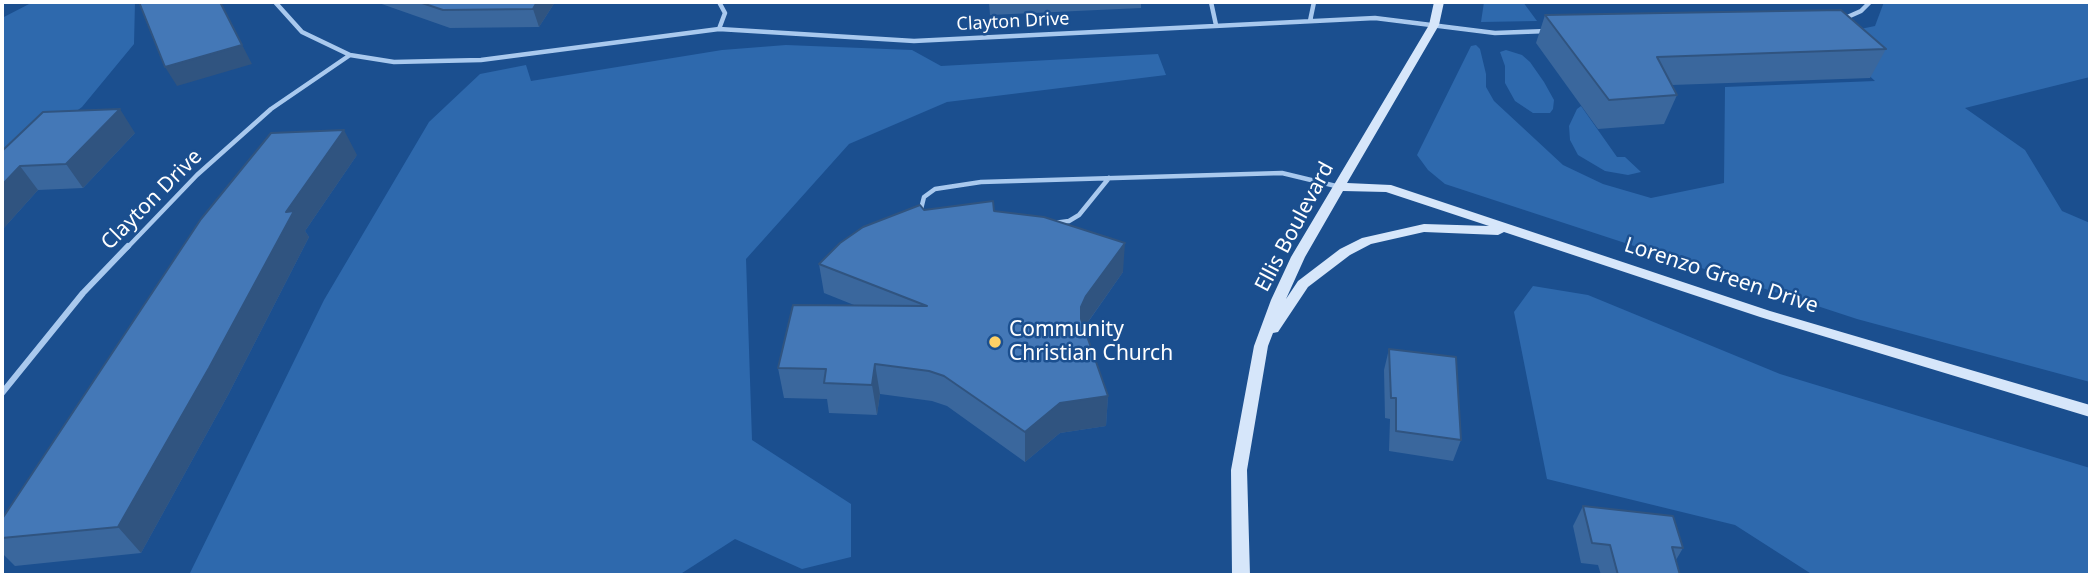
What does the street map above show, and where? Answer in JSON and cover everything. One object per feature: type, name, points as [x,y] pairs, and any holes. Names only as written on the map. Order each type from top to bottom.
[{"type":"main road","name":"Ellis Boulevard","points":[[1241,575],[1239,470],[1261,346],[1298,257],[1434,25],[1439,2]]},
{"type":"main road","name":"Lorenzo Green Drive","points":[[1340,187],[1387,188],[1765,314],[2090,411]]},
{"type":"main road","points":[[1261,346],[1303,284],[1345,252],[1385,235],[1424,228],[1482,229],[1513,233],[1566,247]]},
{"type":"lane","name":"Clayton Drive","points":[[275,2],[302,32],[350,55],[394,62],[481,61],[719,29],[914,41],[1375,18],[1434,25]]},
{"type":"lane","points":[[719,2],[725,13],[719,29]]},
{"type":"lane","points":[[1211,2],[1216,26]]},
{"type":"lane","points":[[1310,21],[1314,2]]},
{"type":"lane","points":[[1834,20],[1861,11],[1870,2]]},
{"type":"lane","points":[[1434,25],[1495,33],[1547,31]]},
{"type":"lane","name":"Clayton Drive","points":[[2,393],[83,293],[197,175],[271,109],[350,55]]},
{"type":"lane","points":[[924,215],[919,206],[924,197],[934,189],[949,185],[1282,173],[1340,187]]},
{"type":"lane","points":[[1043,223],[1069,221],[1079,215],[1109,178]]},
{"type":"shaded area","points":[[33,2],[135,2],[134,44],[82,107],[2,166],[2,18]]},
{"type":"shaded area","points":[[1484,2],[1523,2],[1537,21],[1481,22]]},
{"type":"shaded area","points":[[1884,2],[2090,3],[2090,77],[1965,108],[2025,150],[2062,211],[2090,223],[2090,382],[1857,319],[1445,184],[1428,170],[1417,155],[1471,46],[1476,45],[1480,49],[1486,74],[1486,87],[1494,101],[1563,165],[1603,184],[1651,198],[1724,183],[1725,87],[1875,81],[1826,36],[1875,26]]},
{"type":"shaded area","points":[[786,45],[912,50],[941,66],[1158,54],[1166,75],[947,102],[849,144],[746,259],[752,440],[851,504],[851,557],[802,569],[735,539],[679,575],[189,575],[324,300],[429,122],[480,74],[526,65],[531,81],[722,50]]},
{"type":"shaded area","points":[[1506,50],[1522,55],[1544,82],[1554,100],[1550,113],[1533,113],[1515,101],[1505,83],[1505,66],[1500,52]]},
{"type":"shaded area","points":[[1581,106],[1617,157],[1625,157],[1641,172],[1628,175],[1605,171],[1578,155],[1570,140],[1569,126]]},
{"type":"shaded area","points":[[1533,286],[1588,295],[1780,374],[2090,468],[2090,575],[1813,575],[1735,525],[1547,479],[1514,312]]},
{"type":"building","points":[[139,2],[220,2],[242,45],[165,67]]},
{"type":"building","points":[[419,2],[537,2],[533,9],[443,10]]},
{"type":"building","points":[[1841,10],[1886,49],[1657,57],[1677,95],[1609,100],[1545,15]]},
{"type":"building","points":[[120,109],[66,164],[20,166],[2,185],[2,151],[43,112]]},
{"type":"building","points":[[344,130],[286,212],[294,211],[209,368],[118,527],[2,538],[2,519],[201,219],[271,133]]},
{"type":"building","name":"Community Christian Church","points":[[993,201],[994,211],[1044,217],[1125,243],[1086,296],[1081,307],[1081,319],[1108,396],[1060,403],[1025,432],[944,376],[929,371],[875,364],[872,385],[824,383],[826,369],[778,368],[793,305],[927,306],[819,264],[840,243],[863,227],[920,205],[924,210]]},
{"type":"building","points":[[1389,349],[1456,357],[1461,440],[1396,431],[1396,398],[1391,398]]},
{"type":"building","points":[[1583,506],[1673,516],[1683,548],[1672,547],[1680,575],[1618,575],[1610,545],[1592,543]]},
{"type":"place","name":"Community Christian Church","points":[[995,342]]}]
